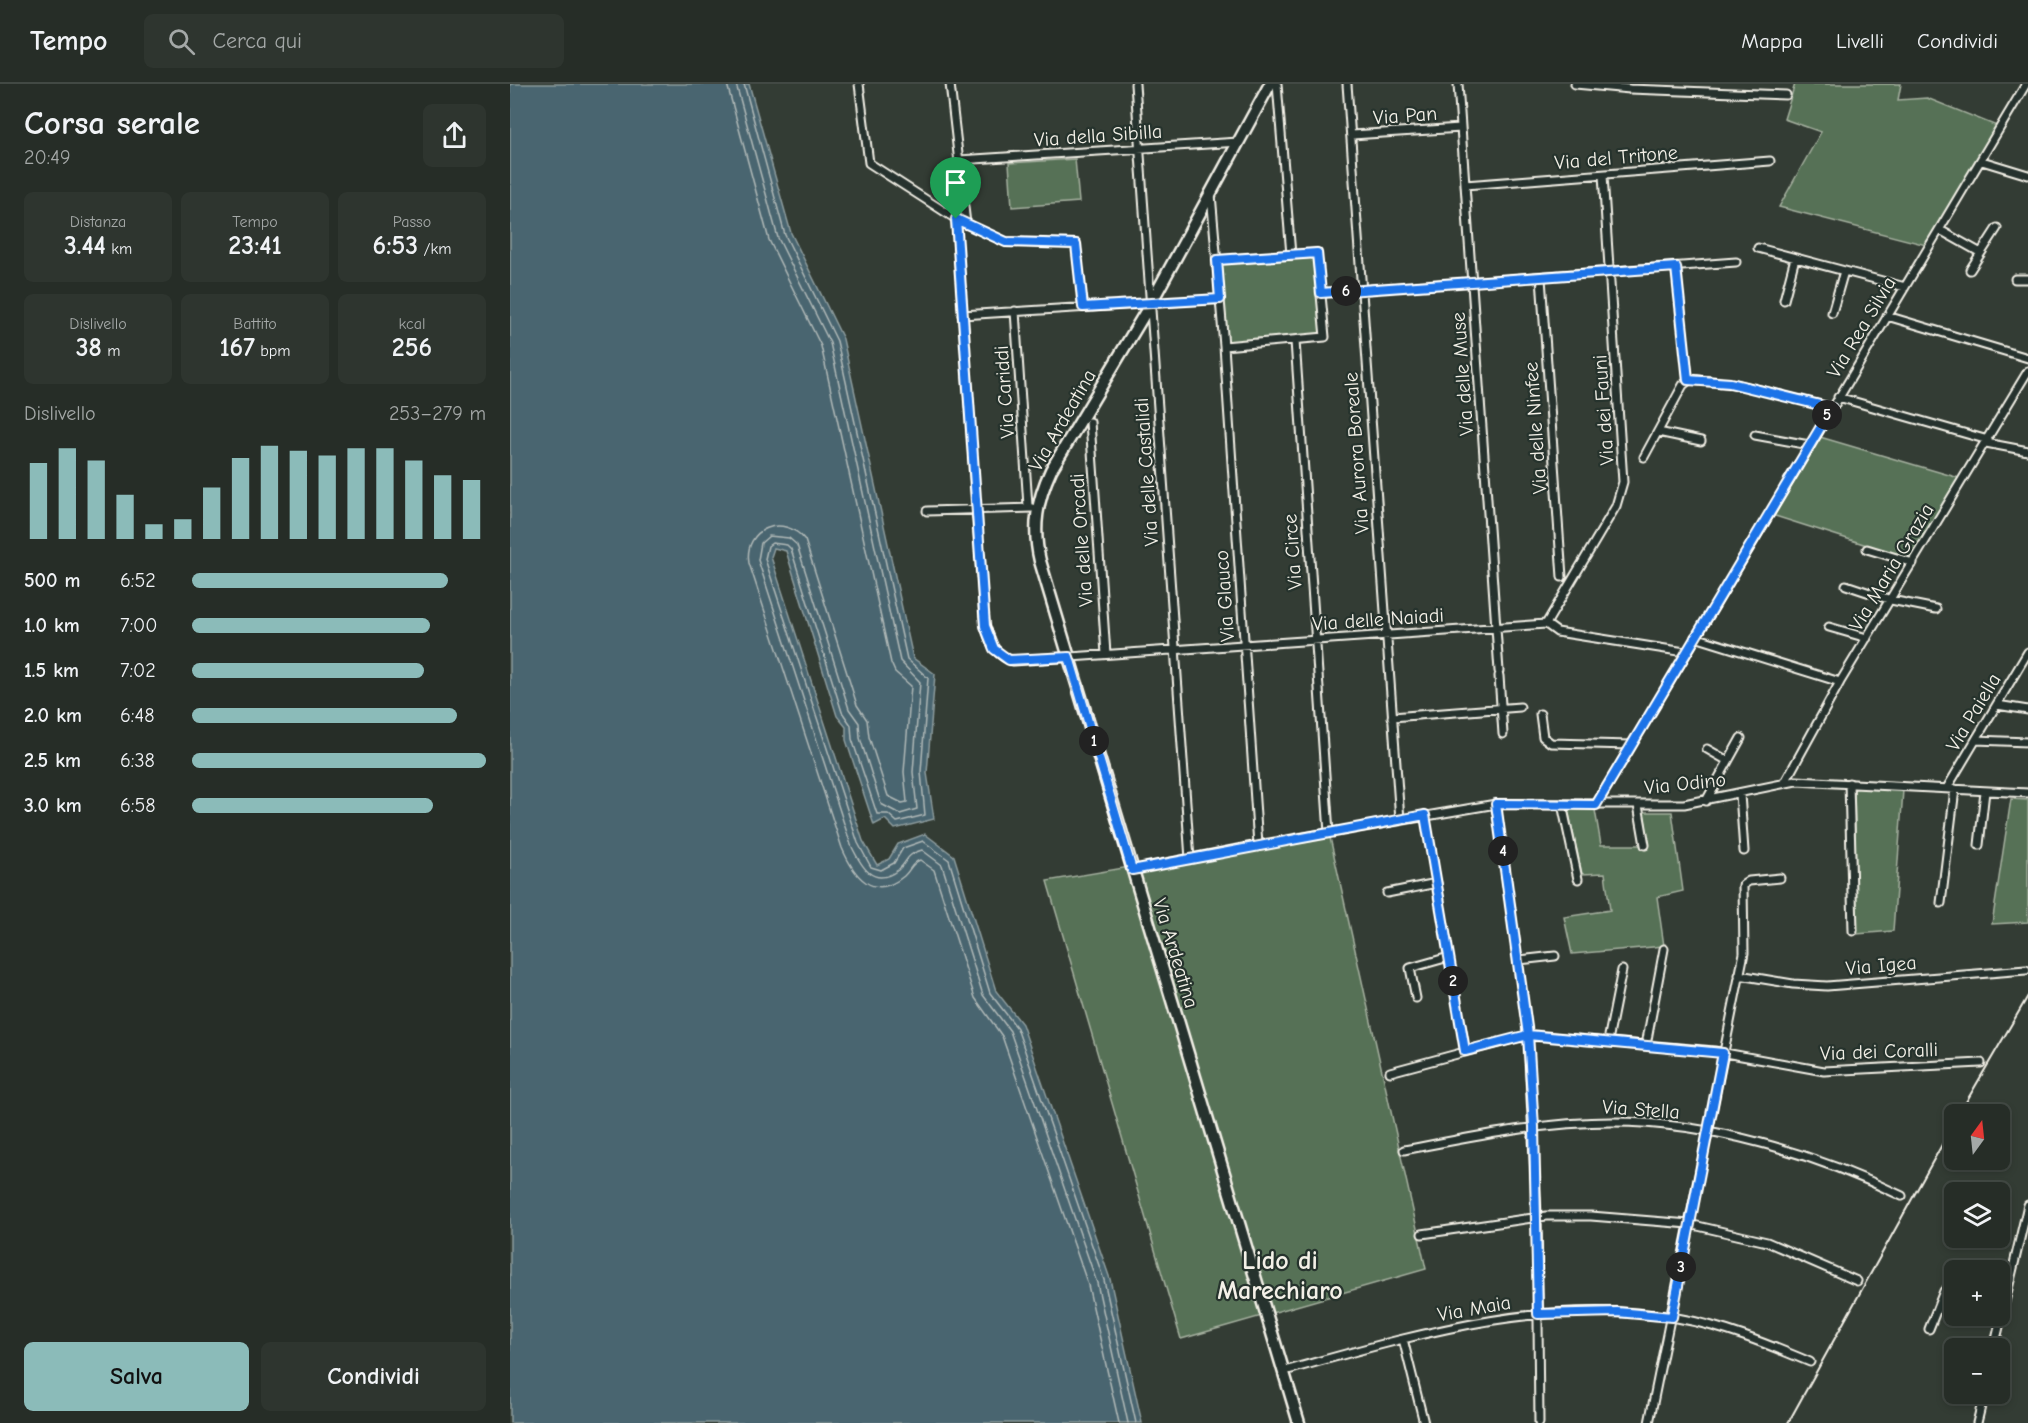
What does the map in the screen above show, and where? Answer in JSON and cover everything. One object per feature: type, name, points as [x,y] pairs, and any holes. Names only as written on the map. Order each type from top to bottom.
[{"type":"main road","name":"Via Ardeatina","points":[[1270,84],[1151,303],[1055,463],[1032,508],[1038,554],[1299,1423]]},
{"type":"street","points":[[859,84],[869,163],[956,219],[995,239],[1013,244],[1070,242],[1076,244],[1083,307]]},
{"type":"street","points":[[950,84],[966,224]]},
{"type":"street","name":"Via delle Castalidi","points":[[1135,84],[1190,859]]},
{"type":"street","points":[[1277,84],[1290,255]]},
{"type":"street","name":"Via Aurora Boreale","points":[[1347,84],[1400,820]]},
{"type":"street","name":"Via delle Muse","points":[[1458,84],[1503,734]]},
{"type":"street","points":[[1575,84],[1630,89],[1786,95]]},
{"type":"street","name":"Via Rea Silvia","points":[[1596,805],[1809,445],[1982,161],[2024,84]]},
{"type":"street","name":"Via Pan","points":[[1352,135],[1461,128]]},
{"type":"street","name":"Via della Sibilla","points":[[959,160],[1239,142]]},
{"type":"street","name":"Via del Tritone","points":[[1465,185],[1770,161]]},
{"type":"street","points":[[1982,161],[2028,175]]},
{"type":"street","name":"Via dei Fauni","points":[[1546,624],[1616,506],[1623,482],[1603,175]]},
{"type":"street","points":[[1211,192],[1217,260],[1317,253],[1321,293],[1324,337],[1224,346]]},
{"type":"street","name":"Via delle Naiadi","points":[[956,219],[985,626],[994,649],[1011,660],[1546,624],[1557,632],[1685,652]]},
{"type":"street","points":[[1970,270],[1997,228]]},
{"type":"street","points":[[1940,230],[1981,254]]},
{"type":"street","name":"Via Rea Silvia","points":[[1758,248],[1905,287]]},
{"type":"street","points":[[1784,300],[1796,258]]},
{"type":"street","name":"Via Glauco","points":[[1217,260],[1258,845]]},
{"type":"street","points":[[1321,293],[1736,262]]},
{"type":"street","points":[[1644,457],[1688,380],[1676,267]]},
{"type":"street","points":[[1832,313],[1844,270]]},
{"type":"street","name":"Via delle Ninfee","points":[[1541,278],[1562,577]]},
{"type":"street","points":[[2015,279],[2028,279]]},
{"type":"street","points":[[962,315],[1220,299]]},
{"type":"street","name":"Via Cariddi","points":[[1015,311],[1032,508]]},
{"type":"street","points":[[1887,316],[2028,358]]},
{"type":"street","name":"Via Circe","points":[[1295,341],[1329,832]]},
{"type":"street","name":"Via Maria Grazia","points":[[1785,782],[1840,682],[2028,371]]},
{"type":"street","points":[[1688,380],[1730,383],[1832,408]]},
{"type":"street","points":[[1838,397],[1987,442],[2028,451]]},
{"type":"street","name":"Via delle Orcadi","points":[[1090,423],[1106,654]]},
{"type":"street","points":[[1658,432],[1701,441]]},
{"type":"street","points":[[1755,435],[1809,445]]},
{"type":"street","points":[[927,511],[1032,508]]},
{"type":"street","points":[[1867,549],[1913,563]]},
{"type":"street","points":[[1846,585],[1891,600],[1936,609]]},
{"type":"street","points":[[1829,627],[1867,638]]},
{"type":"street","points":[[1695,637],[1840,682]]},
{"type":"street","name":"Via Paiella","points":[[1951,788],[1976,740],[2028,652]]},
{"type":"street","points":[[1997,705],[2028,710]]},
{"type":"street","points":[[1392,717],[1520,707]]},
{"type":"street","points":[[1540,714],[1543,735],[1549,743],[1631,745]]},
{"type":"street","points":[[1706,801],[1741,738]]},
{"type":"street","points":[[1976,740],[2028,742]]},
{"type":"street","points":[[1707,749],[1728,761]]},
{"type":"street","name":"Via Odino","points":[[1132,870],[1329,832],[1496,804],[1638,805],[1706,801],[1785,782],[1849,783],[2028,793]]},
{"type":"street","points":[[1849,783],[1853,931]]},
{"type":"street","points":[[1941,903],[1951,788]]},
{"type":"street","points":[[1979,845],[1985,791]]},
{"type":"street","points":[[1740,794],[1744,851]]},
{"type":"street","points":[[1496,804],[1528,1035],[1537,1217],[1539,1423]]},
{"type":"street","points":[[1562,804],[1578,879]]},
{"type":"street","points":[[1638,805],[1645,845]]},
{"type":"street","points":[[1425,815],[1465,1051]]},
{"type":"street","points":[[1649,1423],[1672,1317],[1745,941],[1743,885],[1749,881],[1780,878]]},
{"type":"street","points":[[1387,893],[1437,883]]},
{"type":"street","points":[[1646,1045],[1664,949]]},
{"type":"street","points":[[1519,960],[1556,956]]},
{"type":"street","points":[[1416,998],[1410,968],[1449,957]]},
{"type":"street","name":"Via Igea","points":[[1739,975],[1793,984],[1827,986],[2026,969]]},
{"type":"street","points":[[1608,1041],[1622,970]]},
{"type":"street","name":"Via dei Coralli","points":[[1390,1072],[1528,1035],[1723,1053],[1824,1071],[1981,1063]]},
{"type":"street","name":"Via Stella","points":[[1404,1150],[1534,1127],[1612,1122],[1707,1131],[1814,1160],[1902,1196]]},
{"type":"street","points":[[2010,1270],[2028,1205]]},
{"type":"street","points":[[1422,1234],[1537,1217],[1592,1216],[1689,1224],[1767,1242],[1857,1281]]},
{"type":"street","points":[[1929,1329],[1944,1291]]},
{"type":"street","name":"Via Maia","points":[[1284,1371],[1469,1324],[1538,1314],[1617,1312],[1672,1317],[1738,1334],[1810,1362]]},
{"type":"street","points":[[1403,1339],[1424,1423]]},
{"type":"street","points":[[1977,1423],[1982,1404]]},
{"type":"green space","points":[[1795,84],[1901,84],[1898,100],[1927,98],[1997,126],[1926,245],[1779,207],[1821,132],[1784,119]]},
{"type":"green space","points":[[1075,159],[1079,202],[1012,207],[1009,163]]},
{"type":"green space","points":[[1317,253],[1325,337],[1224,346],[1217,260]]},
{"type":"green space","points":[[1820,437],[1959,478],[1911,559],[1772,515]]},
{"type":"green space","points":[[1854,788],[1903,790],[1893,931],[1857,934]]},
{"type":"green space","points":[[2011,799],[2028,800],[2028,922],[1992,924]]},
{"type":"green space","points":[[1568,809],[1595,810],[1601,845],[1649,845],[1644,812],[1672,812],[1683,891],[1657,897],[1664,946],[1572,954],[1564,917],[1610,910],[1605,873],[1582,874]]},
{"type":"green space","points":[[1329,833],[1426,1269],[1181,1339],[1047,881]]},
{"type":"water","points":[[510,84],[749,84],[791,233],[843,339],[913,658],[935,674],[927,773],[934,819],[895,829],[885,819],[874,825],[846,740],[846,727],[837,716],[786,551],[774,548],[771,557],[863,841],[877,865],[889,859],[898,844],[925,834],[954,856],[996,991],[1022,1024],[1110,1279],[1142,1423],[510,1423]]},
{"type":"railway","points":[[1965,1104],[2028,996]]},
{"type":"railway","points":[[1788,1423],[1944,1141]]},
{"type":"district","name":"Lido di Marechiaro","points":[[1280,1275]]},
{"type":"route","points":[[956,219],[985,626],[994,649],[1009,660],[1069,657],[1132,870],[1425,815],[1465,1051],[1528,1035],[1534,1127],[1538,1314],[1617,1312],[1672,1317],[1723,1053],[1528,1035],[1496,804],[1596,805],[1832,408],[1730,383],[1688,380],[1676,267],[1321,293],[1317,253],[1217,260],[1220,299],[1083,307],[1076,244],[1070,242],[1025,244],[1006,242],[995,239],[956,219]]}]
